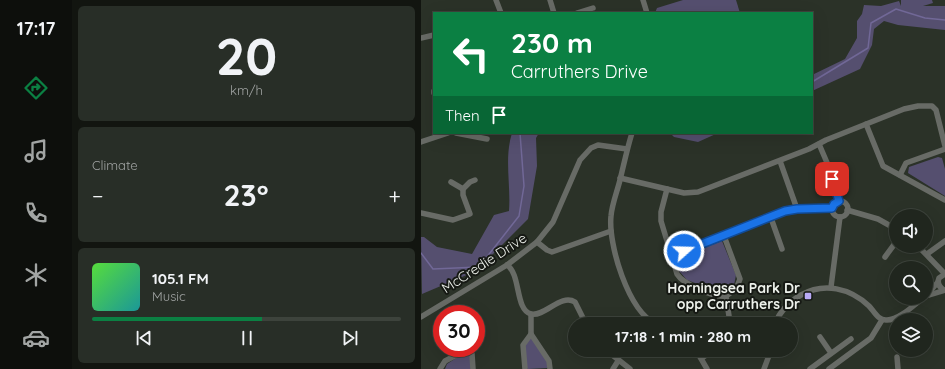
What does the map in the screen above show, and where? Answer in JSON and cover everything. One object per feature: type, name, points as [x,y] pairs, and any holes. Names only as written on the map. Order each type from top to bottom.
[{"type":"street","points":[[497,0],[501,12]]},
{"type":"street","points":[[549,0],[554,12]]},
{"type":"street","points":[[643,0],[647,12]]},
{"type":"street","points":[[580,12],[593,8]]},
{"type":"street","points":[[421,38],[433,35]]},
{"type":"street","points":[[620,178],[684,193],[698,192],[911,107],[932,106],[937,112],[945,146]]},
{"type":"street","points":[[866,124],[883,166],[945,200]]},
{"type":"street","points":[[421,142],[445,134]]},
{"type":"street","points":[[461,134],[487,139]]},
{"type":"street","points":[[632,134],[611,215],[611,231],[618,261],[631,298],[647,317]]},
{"type":"street","points":[[819,144],[839,201],[844,203],[847,210]]},
{"type":"street","name":"McCredie Drive","points":[[421,317],[507,265],[537,242],[553,222],[580,160],[591,148],[598,145],[627,149]]},
{"type":"street","points":[[900,175],[906,163],[945,149]]},
{"type":"street","points":[[780,160],[797,209]]},
{"type":"street","points":[[421,213],[453,220],[469,214],[463,195],[463,189],[470,182],[475,180]]},
{"type":"street","points":[[451,182],[463,189]]},
{"type":"street","points":[[667,189],[661,212],[661,221],[675,270],[682,281],[718,296],[726,296],[736,289],[740,279],[724,236]]},
{"type":"street","points":[[832,208],[834,204],[839,201]]},
{"type":"street","points":[[671,256],[771,218],[785,211],[797,209],[832,208]]},
{"type":"street","points":[[832,208],[835,215],[840,217]]},
{"type":"street","points":[[840,217],[845,214],[847,210]]},
{"type":"street","points":[[847,210],[878,219],[889,225]]},
{"type":"street","points":[[831,287],[840,217]]},
{"type":"street","points":[[771,218],[782,249]]},
{"type":"street","points":[[537,242],[552,252],[611,231]]},
{"type":"street","points":[[933,287],[945,274],[927,254],[945,241]]},
{"type":"street","points":[[885,257],[889,252]]},
{"type":"street","points":[[933,294],[944,290],[940,287],[934,262]]},
{"type":"street","points":[[507,265],[516,279],[522,304],[531,314],[531,334],[549,361],[551,365],[549,369]]},
{"type":"street","points":[[779,317],[784,309],[798,296],[817,288],[831,287],[850,292],[860,298],[882,320],[886,321],[895,318],[913,305]]},
{"type":"street","points":[[726,296],[728,306],[727,317]]},
{"type":"street","points":[[531,314],[565,301],[572,300],[575,302],[582,317]]},
{"type":"street","points":[[829,369],[871,338],[882,320]]},
{"type":"street","points":[[525,369],[523,345],[531,334]]},
{"type":"street","points":[[821,337],[831,353]]},
{"type":"street","points":[[810,369],[851,339]]},
{"type":"street","points":[[440,369],[445,361],[468,349],[472,354],[473,369]]},
{"type":"street","points":[[614,357],[630,369]]},
{"type":"street","points":[[764,369],[768,357]]},
{"type":"street","points":[[897,357],[898,369]]},
{"type":"street","points":[[702,358],[707,369]]},
{"type":"street","points":[[613,369],[618,361]]},
{"type":"shaded area","points":[[683,0],[736,0],[740,12],[655,12],[657,8]]},
{"type":"shaded area","points":[[901,0],[932,0],[933,3],[923,6],[945,6],[945,30],[898,25],[884,21],[874,29],[872,45],[860,69],[813,91],[813,75],[845,59],[857,38],[857,21],[862,14],[864,5],[881,6],[899,1],[901,6]]},
{"type":"shaded area","points":[[512,134],[538,134],[536,138],[537,166],[528,219],[476,271],[422,294],[421,237],[424,237],[437,247],[472,254],[494,215],[509,211],[508,152]]},
{"type":"shaded area","points":[[671,134],[716,134],[698,142],[674,137]]},
{"type":"shaded area","points":[[938,157],[942,158],[945,169],[945,196],[908,173],[909,167]]},
{"type":"shaded area","points":[[722,241],[736,275],[734,285],[729,291],[719,292],[687,280],[679,271],[675,259]]},
{"type":"shaded area","points":[[531,337],[548,362],[547,368],[528,369],[526,367],[525,344]]},
{"type":"shaded area","points":[[458,357],[470,357],[471,369],[445,369],[447,364]]},
{"type":"waterway","points":[[813,81],[868,48],[871,23],[896,9],[925,18],[945,20]]},
{"type":"waterway","points":[[421,253],[433,269],[479,267],[519,216],[524,186],[520,134]]},
{"type":"place","name":"Horningsea Park Dr opp Carruthers Dr","points":[[808,296]]},
{"type":"route","points":[[684,251],[736,232],[785,211],[792,209],[832,208],[834,204],[839,201],[832,179]]}]
